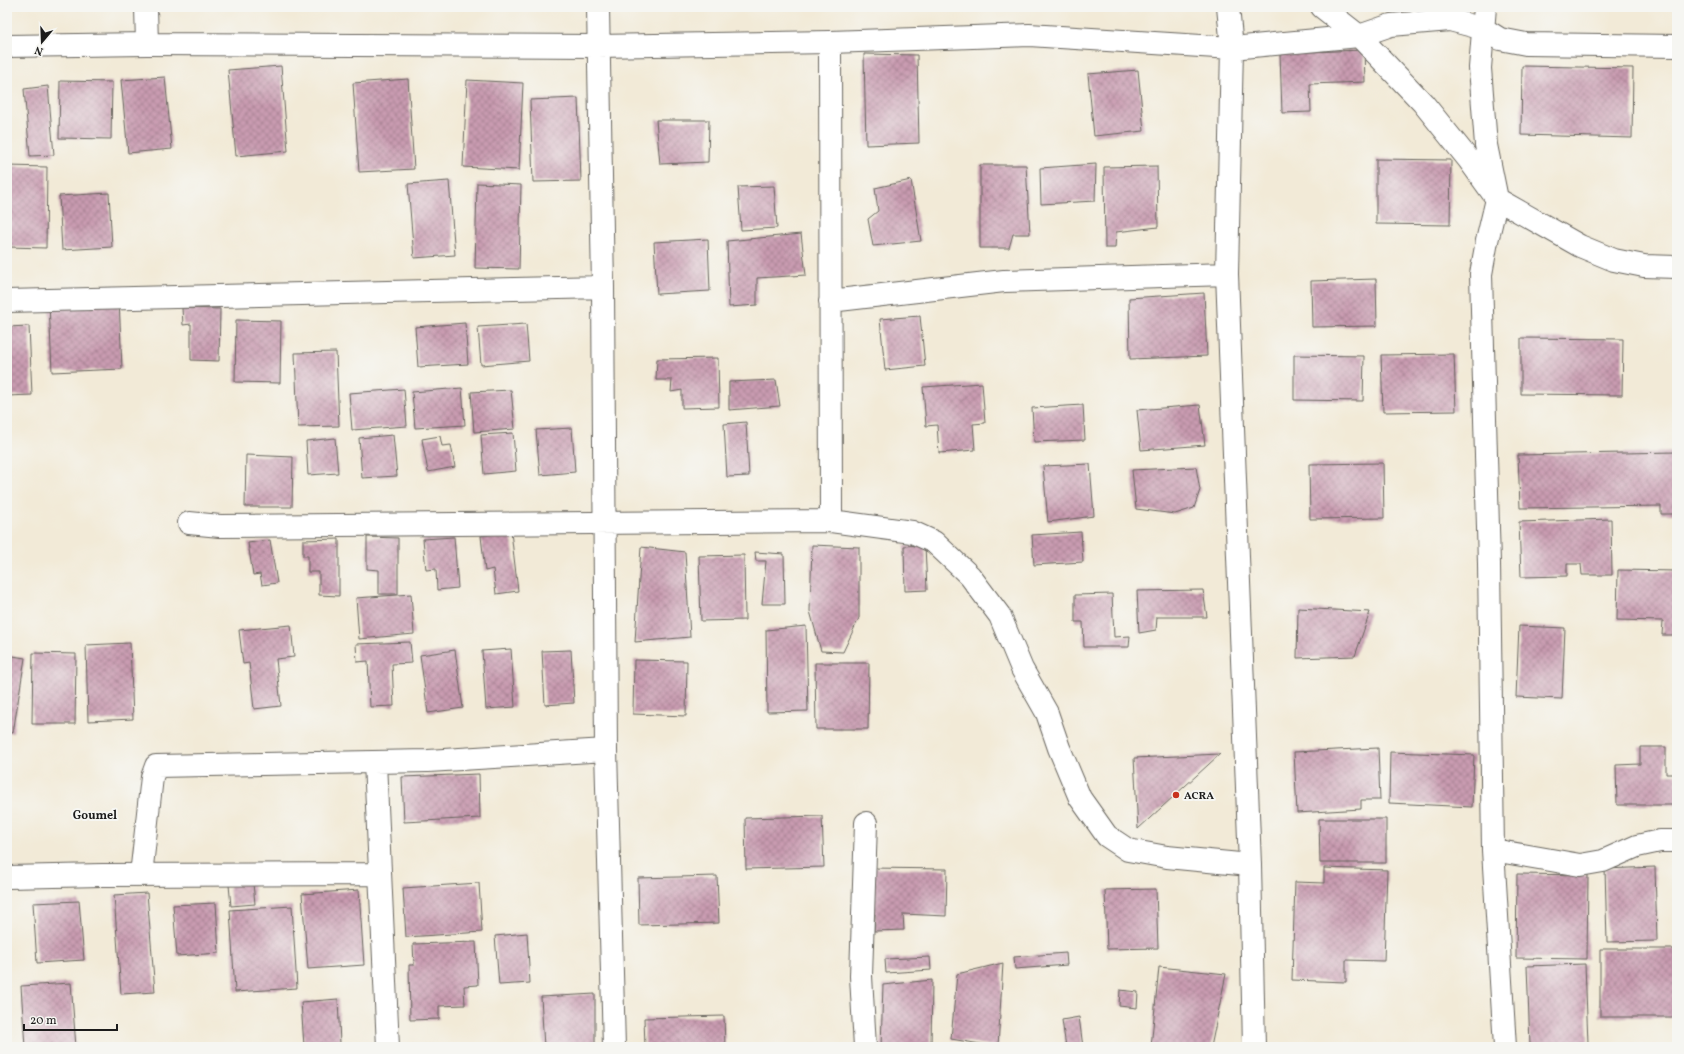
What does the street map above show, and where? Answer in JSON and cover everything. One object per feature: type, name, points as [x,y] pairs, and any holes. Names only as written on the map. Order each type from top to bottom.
[{"type":"street","points":[[146,7],[147,44]]},
{"type":"street","points":[[598,7],[603,287],[606,750],[614,1047]]},
{"type":"street","points":[[1228,7],[1232,48],[1227,274],[1250,865],[1254,1047]]},
{"type":"street","points":[[1322,7],[1359,36],[1424,103],[1498,199],[1580,246],[1614,260],[1644,266],[1677,267]]},
{"type":"street","points":[[1485,7],[1480,68],[1486,145],[1498,199],[1487,241],[1481,274],[1489,564],[1493,850],[1505,1047]]},
{"type":"street","points":[[7,46],[147,44],[598,46],[830,42],[1029,36],[1232,48],[1359,36],[1391,25],[1450,20],[1484,28],[1500,39],[1526,44],[1677,46]]},
{"type":"street","points":[[830,42],[831,521]]},
{"type":"street","points":[[830,301],[1004,281],[1227,274]]},
{"type":"street","points":[[7,301],[603,287]]},
{"type":"street","points":[[189,523],[220,526],[831,521],[912,532],[934,542],[970,576],[1000,616],[1022,669],[1047,712],[1059,748],[1080,798],[1107,836],[1128,850],[1167,857],[1250,865]]},
{"type":"street","points":[[141,875],[152,777],[156,766],[428,761],[606,750]]},
{"type":"street","points":[[375,762],[388,1047]]},
{"type":"street","points":[[864,1047],[861,976],[866,822]]},
{"type":"street","points":[[1493,850],[1580,865],[1603,861],[1637,846],[1660,841],[1677,841]]},
{"type":"street","points":[[7,877],[380,874]]},
{"type":"building","points":[[1364,50],[1365,82],[1310,84],[1311,112],[1282,113],[1280,53]]},
{"type":"building","points":[[864,54],[917,55],[919,143],[866,145]]},
{"type":"building","points":[[281,66],[288,151],[236,156],[228,70]]},
{"type":"building","points":[[1522,66],[1633,68],[1632,138],[1521,135]]},
{"type":"building","points":[[1138,70],[1144,131],[1094,136],[1088,74]]},
{"type":"building","points":[[165,77],[172,149],[128,153],[121,80]]},
{"type":"building","points":[[408,79],[414,169],[359,172],[353,83]]},
{"type":"building","points":[[467,80],[523,83],[519,170],[463,167]]},
{"type":"building","points":[[60,81],[112,82],[111,139],[59,138]]},
{"type":"building","points":[[48,86],[54,155],[30,156],[24,89]]},
{"type":"building","points":[[578,98],[581,181],[533,182],[530,100]]},
{"type":"building","points":[[656,120],[709,120],[708,162],[660,164]]},
{"type":"building","points":[[1376,159],[1451,160],[1450,225],[1376,224]]},
{"type":"building","points":[[1096,164],[1095,201],[1041,204],[1040,168]]},
{"type":"building","points":[[980,165],[1026,165],[1030,234],[1013,234],[1009,248],[980,248]]},
{"type":"building","points":[[8,166],[47,167],[46,248],[7,247]]},
{"type":"building","points":[[1157,166],[1158,227],[1116,232],[1115,248],[1105,248],[1104,167]]},
{"type":"building","points":[[911,180],[921,241],[873,246],[868,219],[878,211],[875,188]]},
{"type":"building","points":[[449,181],[455,255],[414,258],[408,184]]},
{"type":"building","points":[[477,183],[521,185],[519,269],[475,268]]},
{"type":"building","points":[[774,186],[777,228],[741,230],[738,187]]},
{"type":"building","points":[[109,193],[112,247],[62,250],[59,196]]},
{"type":"building","points":[[801,234],[806,275],[757,278],[757,305],[729,307],[727,241]]},
{"type":"building","points":[[708,239],[710,291],[657,294],[654,242]]},
{"type":"building","points":[[1376,279],[1377,326],[1312,327],[1311,281]]},
{"type":"building","points":[[1204,293],[1207,356],[1130,359],[1129,298]]},
{"type":"building","points":[[119,300],[122,369],[52,372],[49,303]]},
{"type":"building","points":[[182,308],[220,309],[219,361],[191,360],[191,324],[183,325]]},
{"type":"building","points":[[920,316],[925,366],[885,370],[880,319]]},
{"type":"building","points":[[236,320],[281,321],[280,383],[235,382]]},
{"type":"building","points":[[465,323],[468,364],[418,367],[415,327]]},
{"type":"building","points":[[526,324],[529,361],[481,365],[478,327]]},
{"type":"building","points":[[29,326],[32,395],[7,396],[7,327]]},
{"type":"building","points":[[1521,338],[1623,339],[1622,395],[1521,394]]},
{"type":"building","points":[[336,352],[339,426],[298,427],[295,353]]},
{"type":"building","points":[[1454,354],[1456,411],[1383,412],[1381,355]]},
{"type":"building","points":[[1294,355],[1364,356],[1363,401],[1294,400]]},
{"type":"building","points":[[718,358],[719,407],[682,408],[682,390],[671,392],[672,380],[656,380],[657,359]]},
{"type":"building","points":[[776,380],[780,406],[729,410],[729,382]]},
{"type":"building","points":[[982,383],[985,423],[973,424],[975,450],[939,453],[937,425],[926,426],[923,387]]},
{"type":"building","points":[[462,388],[465,425],[415,428],[412,392]]},
{"type":"building","points":[[404,389],[407,426],[352,430],[349,393]]},
{"type":"building","points":[[511,390],[515,429],[474,432],[471,392]]},
{"type":"building","points":[[1083,405],[1085,440],[1034,442],[1032,408]]},
{"type":"building","points":[[1200,405],[1205,445],[1141,450],[1137,410]]},
{"type":"building","points":[[746,422],[749,476],[727,477],[724,424]]},
{"type":"building","points":[[572,428],[575,472],[540,475],[536,430]]},
{"type":"building","points":[[513,433],[516,471],[484,474],[481,435]]},
{"type":"building","points":[[393,435],[397,476],[362,478],[359,438]]},
{"type":"building","points":[[440,436],[442,446],[451,445],[455,467],[428,472],[422,439]]},
{"type":"building","points":[[335,438],[338,473],[308,475],[306,441]]},
{"type":"building","points":[[1677,452],[1677,514],[1661,514],[1661,506],[1520,508],[1518,455]]},
{"type":"building","points":[[246,455],[293,457],[292,507],[245,507]]},
{"type":"building","points":[[1383,463],[1384,518],[1310,519],[1309,464]]},
{"type":"building","points":[[1090,464],[1094,516],[1048,522],[1043,466]]},
{"type":"building","points":[[1196,467],[1200,490],[1194,508],[1175,514],[1136,509],[1132,470]]},
{"type":"building","points":[[1611,519],[1612,575],[1582,575],[1581,564],[1567,564],[1567,576],[1521,577],[1519,522]]},
{"type":"building","points":[[511,532],[518,591],[496,594],[493,569],[485,571],[481,536]]},
{"type":"building","points":[[1081,532],[1083,562],[1034,565],[1032,535]]},
{"type":"building","points":[[367,537],[398,538],[398,594],[379,594],[379,570],[367,569]]},
{"type":"building","points":[[454,537],[458,588],[437,590],[436,569],[426,570],[423,539]]},
{"type":"building","points":[[339,539],[339,596],[319,595],[319,572],[308,572],[308,556],[303,556],[303,540]]},
{"type":"building","points":[[270,540],[277,583],[262,585],[260,574],[253,575],[248,543]]},
{"type":"building","points":[[812,545],[859,547],[859,618],[843,652],[821,651],[810,611]]},
{"type":"building","points":[[925,545],[927,590],[905,591],[904,546]]},
{"type":"building","points":[[641,547],[685,552],[690,637],[635,642]]},
{"type":"building","points":[[755,552],[784,554],[785,604],[762,604],[766,561],[756,561]]},
{"type":"building","points":[[744,555],[745,620],[701,621],[699,556]]},
{"type":"building","points":[[1618,570],[1677,571],[1677,635],[1662,635],[1663,621],[1617,620]]},
{"type":"building","points":[[1203,590],[1207,617],[1157,617],[1156,630],[1139,633],[1137,591]]},
{"type":"building","points":[[411,594],[414,634],[359,639],[356,598]]},
{"type":"building","points":[[1112,594],[1114,637],[1130,636],[1129,647],[1084,647],[1083,622],[1075,622],[1075,595]]},
{"type":"building","points":[[1298,608],[1370,612],[1355,656],[1297,658]]},
{"type":"building","points":[[291,625],[294,657],[276,659],[281,706],[254,709],[249,663],[243,664],[239,630]]},
{"type":"building","points":[[806,626],[808,711],[767,712],[766,630]]},
{"type":"building","points":[[1519,626],[1565,628],[1562,699],[1516,697]]},
{"type":"building","points":[[410,642],[412,663],[392,664],[394,706],[370,707],[368,661],[357,662],[356,644]]},
{"type":"building","points":[[130,643],[133,719],[88,721],[86,645]]},
{"type":"building","points":[[511,649],[515,707],[486,709],[482,651]]},
{"type":"building","points":[[455,650],[463,708],[428,713],[420,655]]},
{"type":"building","points":[[571,650],[574,703],[545,705],[542,651]]},
{"type":"building","points":[[33,653],[76,654],[75,724],[32,724]]},
{"type":"building","points":[[7,655],[25,658],[13,733],[7,732]]},
{"type":"building","points":[[634,660],[687,661],[686,716],[633,714]]},
{"type":"building","points":[[815,663],[869,663],[868,729],[816,729]]},
{"type":"building","points":[[1640,747],[1666,747],[1666,774],[1677,774],[1677,805],[1617,805],[1616,765],[1640,764]]},
{"type":"building","points":[[1378,748],[1380,800],[1361,800],[1361,809],[1297,813],[1294,752]]},
{"type":"building","points":[[1390,752],[1474,755],[1472,807],[1389,803]]},
{"type":"building","points":[[1220,754],[1138,829],[1134,758]]},
{"type":"building","points":[[479,774],[480,818],[404,822],[402,777]]},
{"type":"building","points":[[822,816],[824,867],[746,869],[745,818]]},
{"type":"building","points":[[1319,819],[1386,819],[1386,863],[1320,863]]},
{"type":"building","points":[[1655,867],[1657,941],[1607,942],[1605,869]]},
{"type":"building","points":[[870,868],[947,869],[946,916],[903,914],[904,930],[874,931],[875,914],[868,915]]},
{"type":"building","points":[[1324,868],[1387,870],[1384,961],[1346,960],[1346,982],[1292,980],[1295,882],[1324,883]]},
{"type":"building","points":[[1517,874],[1588,875],[1587,959],[1516,958]]},
{"type":"building","points":[[717,876],[719,923],[639,925],[638,878]]},
{"type":"building","points":[[253,883],[255,904],[231,906],[229,885]]},
{"type":"building","points":[[479,883],[482,932],[406,937],[403,888]]},
{"type":"building","points":[[1156,889],[1158,948],[1107,949],[1105,890]]},
{"type":"building","points":[[359,890],[364,965],[308,969],[302,894]]},
{"type":"building","points":[[147,893],[155,992],[121,994],[114,895]]},
{"type":"building","points":[[79,901],[84,960],[37,963],[33,903]]},
{"type":"building","points":[[216,903],[219,953],[177,956],[173,905]]},
{"type":"building","points":[[292,906],[297,988],[235,992],[230,910]]},
{"type":"building","points":[[527,933],[530,983],[499,985],[495,936]]},
{"type":"building","points":[[476,942],[478,985],[464,986],[465,1005],[439,1006],[439,1019],[410,1020],[409,965],[414,965],[413,944]]},
{"type":"building","points":[[1600,949],[1677,949],[1677,1017],[1600,1017]]},
{"type":"building","points":[[1066,953],[1067,965],[1015,969],[1014,957]]},
{"type":"building","points":[[930,957],[931,970],[886,973],[885,959]]},
{"type":"building","points":[[1003,963],[998,1047],[951,1039],[957,974]]},
{"type":"building","points":[[1585,964],[1588,1043],[1530,1045],[1527,966]]},
{"type":"building","points":[[1159,967],[1226,974],[1211,1047],[1151,1047]]},
{"type":"building","points":[[932,980],[931,1047],[881,1047],[883,985]]},
{"type":"building","points":[[71,983],[76,1047],[25,1047],[21,986]]},
{"type":"building","points":[[1120,990],[1138,992],[1137,1008],[1119,1006]]},
{"type":"building","points":[[595,994],[595,1047],[544,1047],[541,997]]},
{"type":"building","points":[[338,999],[340,1044],[304,1046],[301,1002]]},
{"type":"building","points":[[724,1016],[725,1047],[645,1047],[644,1018]]},
{"type":"building","points":[[1079,1017],[1083,1047],[1066,1047],[1062,1020]]},
{"type":"place","name":"ACRA","points":[[1176,795]]},
{"type":"district","name":"Goumel","points":[[95,815]]}]
